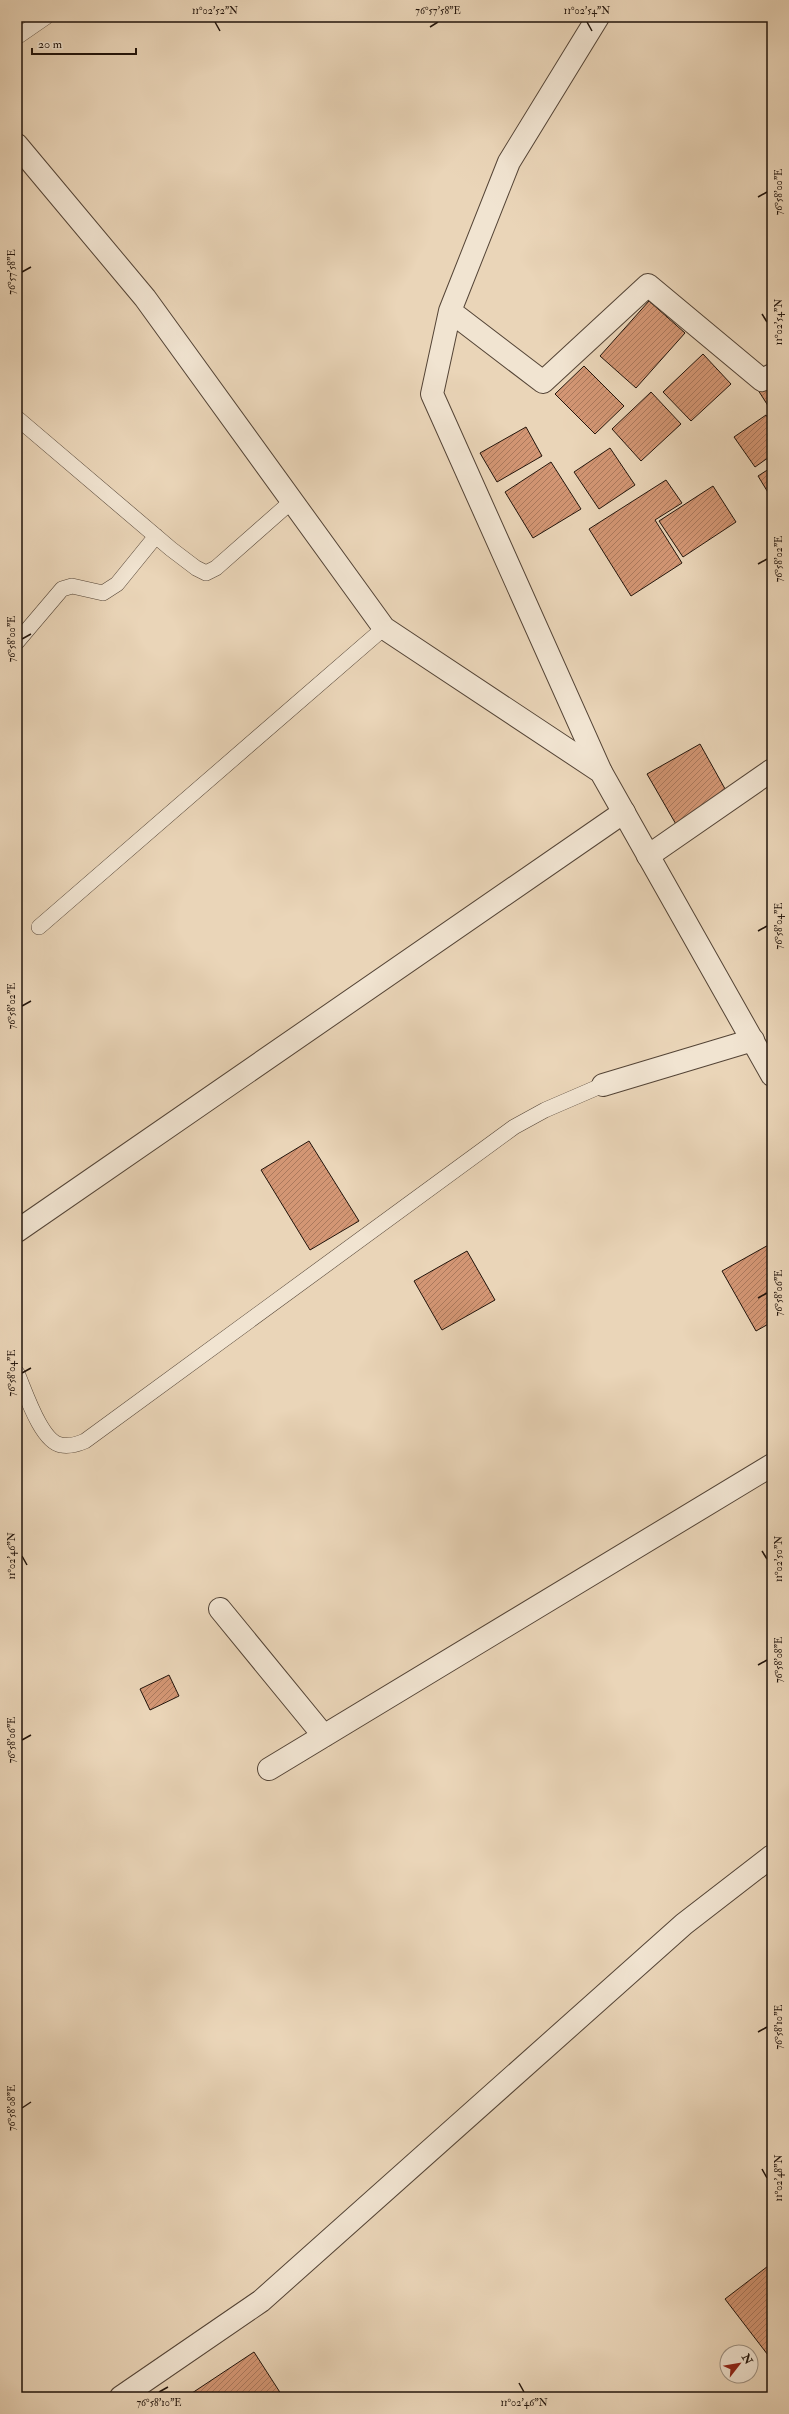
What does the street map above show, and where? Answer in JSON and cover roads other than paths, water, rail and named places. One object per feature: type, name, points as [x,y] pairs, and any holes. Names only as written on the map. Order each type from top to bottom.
[{"type":"street","points":[[598,17],[509,162],[450,311],[432,394],[601,772],[772,1075]]},
{"type":"street","points":[[17,145],[145,298],[384,628],[601,772]]},
{"type":"street","points":[[450,311],[543,382],[648,285],[762,380],[772,375]]},
{"type":"street","points":[[648,856],[772,770]]},
{"type":"street","points":[[17,1231],[624,812]]},
{"type":"street","points":[[603,1085],[753,1040]]},
{"type":"street","points":[[269,1769],[772,1465]]},
{"type":"street","points":[[220,1609],[324,1736]]},
{"type":"street","points":[[121,2397],[261,2301],[684,1924],[772,1856]]},
{"type":"lane","points":[[17,37],[46,17]]},
{"type":"lane","points":[[17,418],[156,536],[196,568],[206,573],[216,568],[292,501]]},
{"type":"lane","points":[[17,642],[62,589],[72,586],[103,593],[117,584],[156,536]]},
{"type":"lane","points":[[39,927],[384,628]]},
{"type":"lane","points":[[17,1374],[43,1430],[50,1439],[60,1445],[74,1445],[85,1441],[514,1127],[545,1110],[603,1085]]}]
